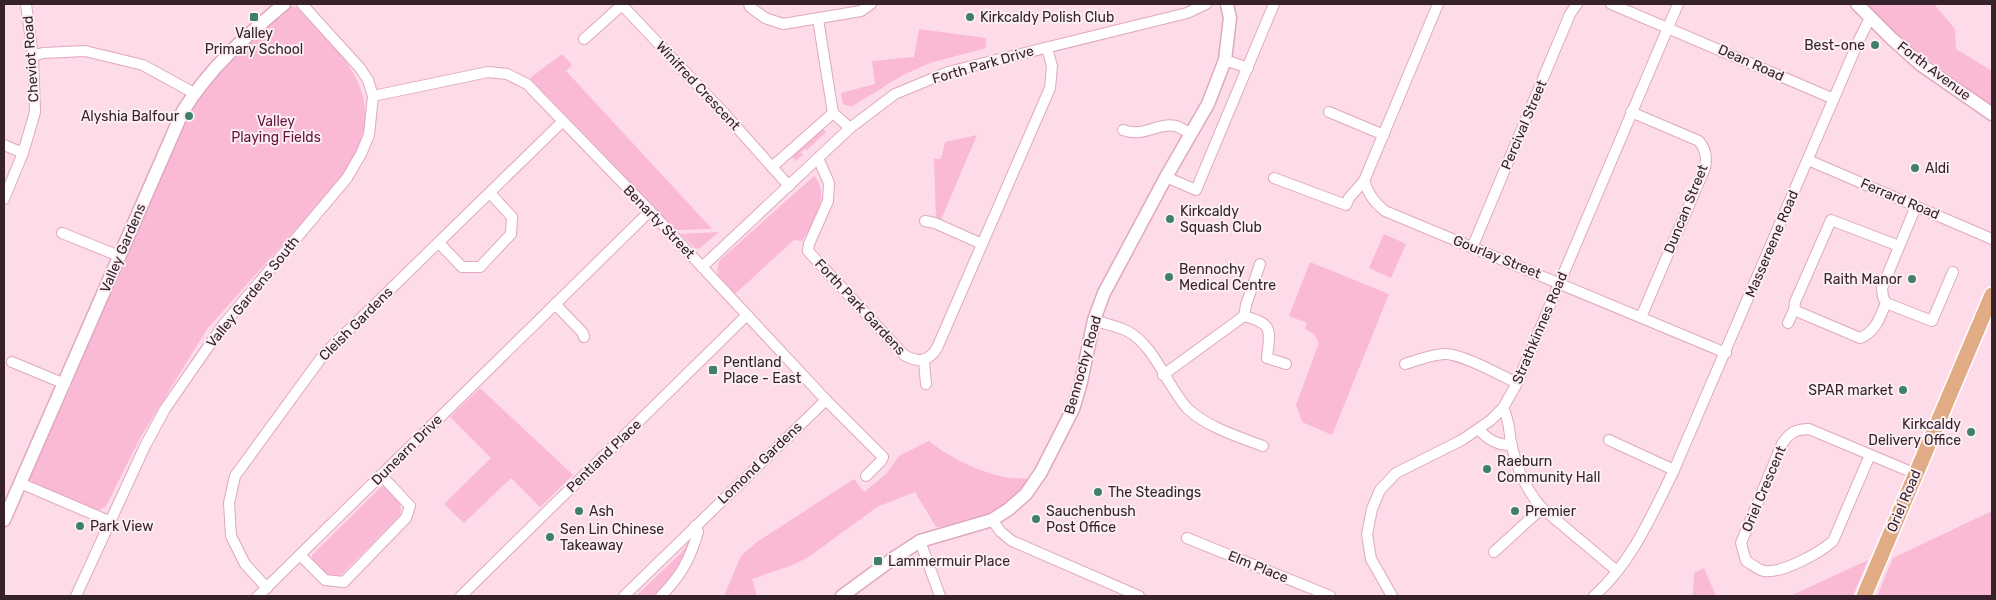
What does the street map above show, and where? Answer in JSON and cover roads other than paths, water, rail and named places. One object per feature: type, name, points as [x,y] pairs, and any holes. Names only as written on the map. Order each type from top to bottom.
[{"type":"main road","name":"Oriel Road","points":[[1864,596],[1992,295]]},
{"type":"street","name":"Cheviot Road","points":[[4,200],[23,153],[35,112],[33,56],[26,4]]},
{"type":"street","name":"Valley Gardens","points":[[4,520],[65,384],[173,132],[194,93],[231,49],[284,4]]},
{"type":"street","name":"Valley Gardens South","points":[[76,596],[109,521],[145,446],[165,410],[224,324],[346,178],[361,154],[369,135],[373,96],[368,80],[360,68],[302,4]]},
{"type":"street","name":"Winifred Crescent","points":[[584,39],[622,4],[789,186]]},
{"type":"street","points":[[749,4],[750,7],[765,18],[783,24],[861,12],[871,4]]},
{"type":"street","name":"Forth Park Drive","points":[[702,267],[850,128],[895,94],[948,72],[1187,13],[1206,4]]},
{"type":"street","name":"Bennochy Road","points":[[842,596],[920,541],[992,520],[1009,509],[1026,494],[1041,472],[1073,409],[1081,382],[1094,320],[1104,293],[1166,177],[1208,104],[1225,60],[1230,18],[1228,4]]},
{"type":"street","points":[[1166,177],[1196,190],[1274,4]]},
{"type":"street","points":[[1274,178],[1349,207],[1349,198],[1364,181],[1438,4]]},
{"type":"street","name":"Percival Street","points":[[1472,248],[1570,14],[1577,4]]},
{"type":"street","points":[[1612,4],[1668,27]]},
{"type":"street","name":"Strathkinnes Road","points":[[1389,595],[1371,559],[1367,534],[1372,509],[1380,490],[1396,473],[1462,440],[1503,408],[1517,383],[1678,4]]},
{"type":"street","name":"Forth Avenue","points":[[1857,4],[1920,64],[1992,114]]},
{"type":"street","name":"Massereene Road","points":[[1594,596],[1617,571],[1640,534],[1674,470],[1870,18]]},
{"type":"street","points":[[818,19],[833,113],[850,128]]},
{"type":"street","name":"Dean Road","points":[[1668,27],[1834,99]]},
{"type":"street","name":"Forth Park Gardens","points":[[818,158],[830,183],[828,201],[809,244],[808,251],[904,355],[914,360],[924,361],[932,357],[937,348],[1050,88],[1052,66],[1047,48]]},
{"type":"street","points":[[33,56],[44,53],[85,51],[143,65],[194,93]]},
{"type":"street","points":[[1225,60],[1248,68]]},
{"type":"street","name":"Benarty Street","points":[[373,96],[488,72],[507,74],[527,84],[650,211],[826,400],[883,457],[882,461],[866,476]]},
{"type":"street","points":[[1329,112],[1384,135]]},
{"type":"street","name":"Duncan Street","points":[[1631,112],[1699,141],[1705,149],[1707,158],[1705,168],[1641,317]]},
{"type":"street","points":[[772,167],[833,113]]},
{"type":"street","name":"Cleish Gardens","points":[[266,588],[245,564],[231,536],[229,503],[235,476],[324,354],[562,122]]},
{"type":"street","points":[[1123,130],[1138,134],[1169,125],[1191,134]]},
{"type":"street","points":[[4,146],[23,153]]},
{"type":"street","name":"Ferrard Road","points":[[1808,160],[1992,239]]},
{"type":"street","name":"Gourlay Street","points":[[1364,181],[1375,203],[1385,211],[1726,353]]},
{"type":"street","points":[[439,242],[462,266],[480,267],[511,234],[512,217],[490,193]]},
{"type":"street","points":[[1916,206],[1882,288],[1886,303],[1932,321],[1953,272]]},
{"type":"street","name":"Dunearn Drive","points":[[258,596],[650,211]]},
{"type":"street","points":[[1788,322],[1831,220],[1899,246]]},
{"type":"street","points":[[925,221],[935,223],[982,244]]},
{"type":"street","points":[[62,233],[119,256]]},
{"type":"street","points":[[1163,374],[1244,316],[1246,304],[1260,264]]},
{"type":"street","points":[[1794,310],[1860,338],[1875,328],[1886,303]]},
{"type":"street","points":[[556,304],[584,332],[584,337]]},
{"type":"street","name":"Pentland Place","points":[[461,596],[747,315]]},
{"type":"street","points":[[1244,316],[1260,320],[1266,325],[1269,332],[1267,358],[1286,364]]},
{"type":"street","points":[[1094,320],[1128,332],[1148,350],[1189,409],[1209,423],[1263,446]]},
{"type":"street","points":[[1406,364],[1446,353],[1460,356],[1517,383]]},
{"type":"street","name":"Forth Park Gardens","points":[[924,361],[926,384]]},
{"type":"street","points":[[12,362],[65,384]]},
{"type":"street","name":"Lomond Gardens","points":[[624,596],[826,400]]},
{"type":"street","points":[[1503,408],[1506,413],[1512,445],[1523,482],[1542,508],[1617,571]]},
{"type":"street","points":[[1479,428],[1484,436],[1504,445],[1512,445]]},
{"type":"street","name":"Oriel Crescent","points":[[1870,455],[1833,542],[1826,548],[1777,571],[1762,571],[1746,561],[1741,543],[1782,444],[1786,437],[1799,429],[1809,429],[1916,474]]},
{"type":"street","points":[[1609,440],[1674,470]]},
{"type":"street","points":[[300,555],[325,580],[344,582],[409,513],[410,506],[381,475]]},
{"type":"street","points":[[20,483],[109,521]]},
{"type":"street","points":[[1494,552],[1542,508]]},
{"type":"street","points":[[992,520],[1001,532],[1012,541],[1139,596]]},
{"type":"street","points":[[662,596],[672,585],[692,554],[698,532],[694,526]]},
{"type":"street","name":"Elm Place","points":[[1187,538],[1330,596]]},
{"type":"street","points":[[920,541],[940,596]]},
{"type":"place","name":"Valley Primary School","points":[[254,17]]},
{"type":"place","name":"Kirkcaldy Polish Club","points":[[970,17]]},
{"type":"place","name":"Best-one","points":[[1875,45]]},
{"type":"place","name":"Alyshia Balfour","points":[[189,116]]},
{"type":"place","name":"Aldi","points":[[1915,168]]},
{"type":"place","name":"Kirkcaldy Squash Club","points":[[1170,219]]},
{"type":"place","name":"Bennochy Medical Centre","points":[[1169,277]]},
{"type":"place","name":"Raith Manor","points":[[1912,279]]},
{"type":"place","name":"Pentland Place - East","points":[[713,370]]},
{"type":"place","name":"SPAR market","points":[[1903,390]]},
{"type":"place","name":"Kirkcaldy Delivery Office","points":[[1971,432]]},
{"type":"place","name":"Raeburn Community Hall","points":[[1487,469]]},
{"type":"place","name":"The Steadings","points":[[1098,492]]},
{"type":"place","name":"Ash","points":[[579,511]]},
{"type":"place","name":"Premier","points":[[1515,511]]},
{"type":"place","name":"Sauchenbush Post Office","points":[[1036,519]]},
{"type":"place","name":"Park View","points":[[80,526]]},
{"type":"place","name":"Sen Lin Chinese Takeaway","points":[[550,537]]},
{"type":"place","name":"Lammermuir Place","points":[[878,561]]},
{"type":"park label","name":"Valley Playing Fields","points":[[276,130]]}]
